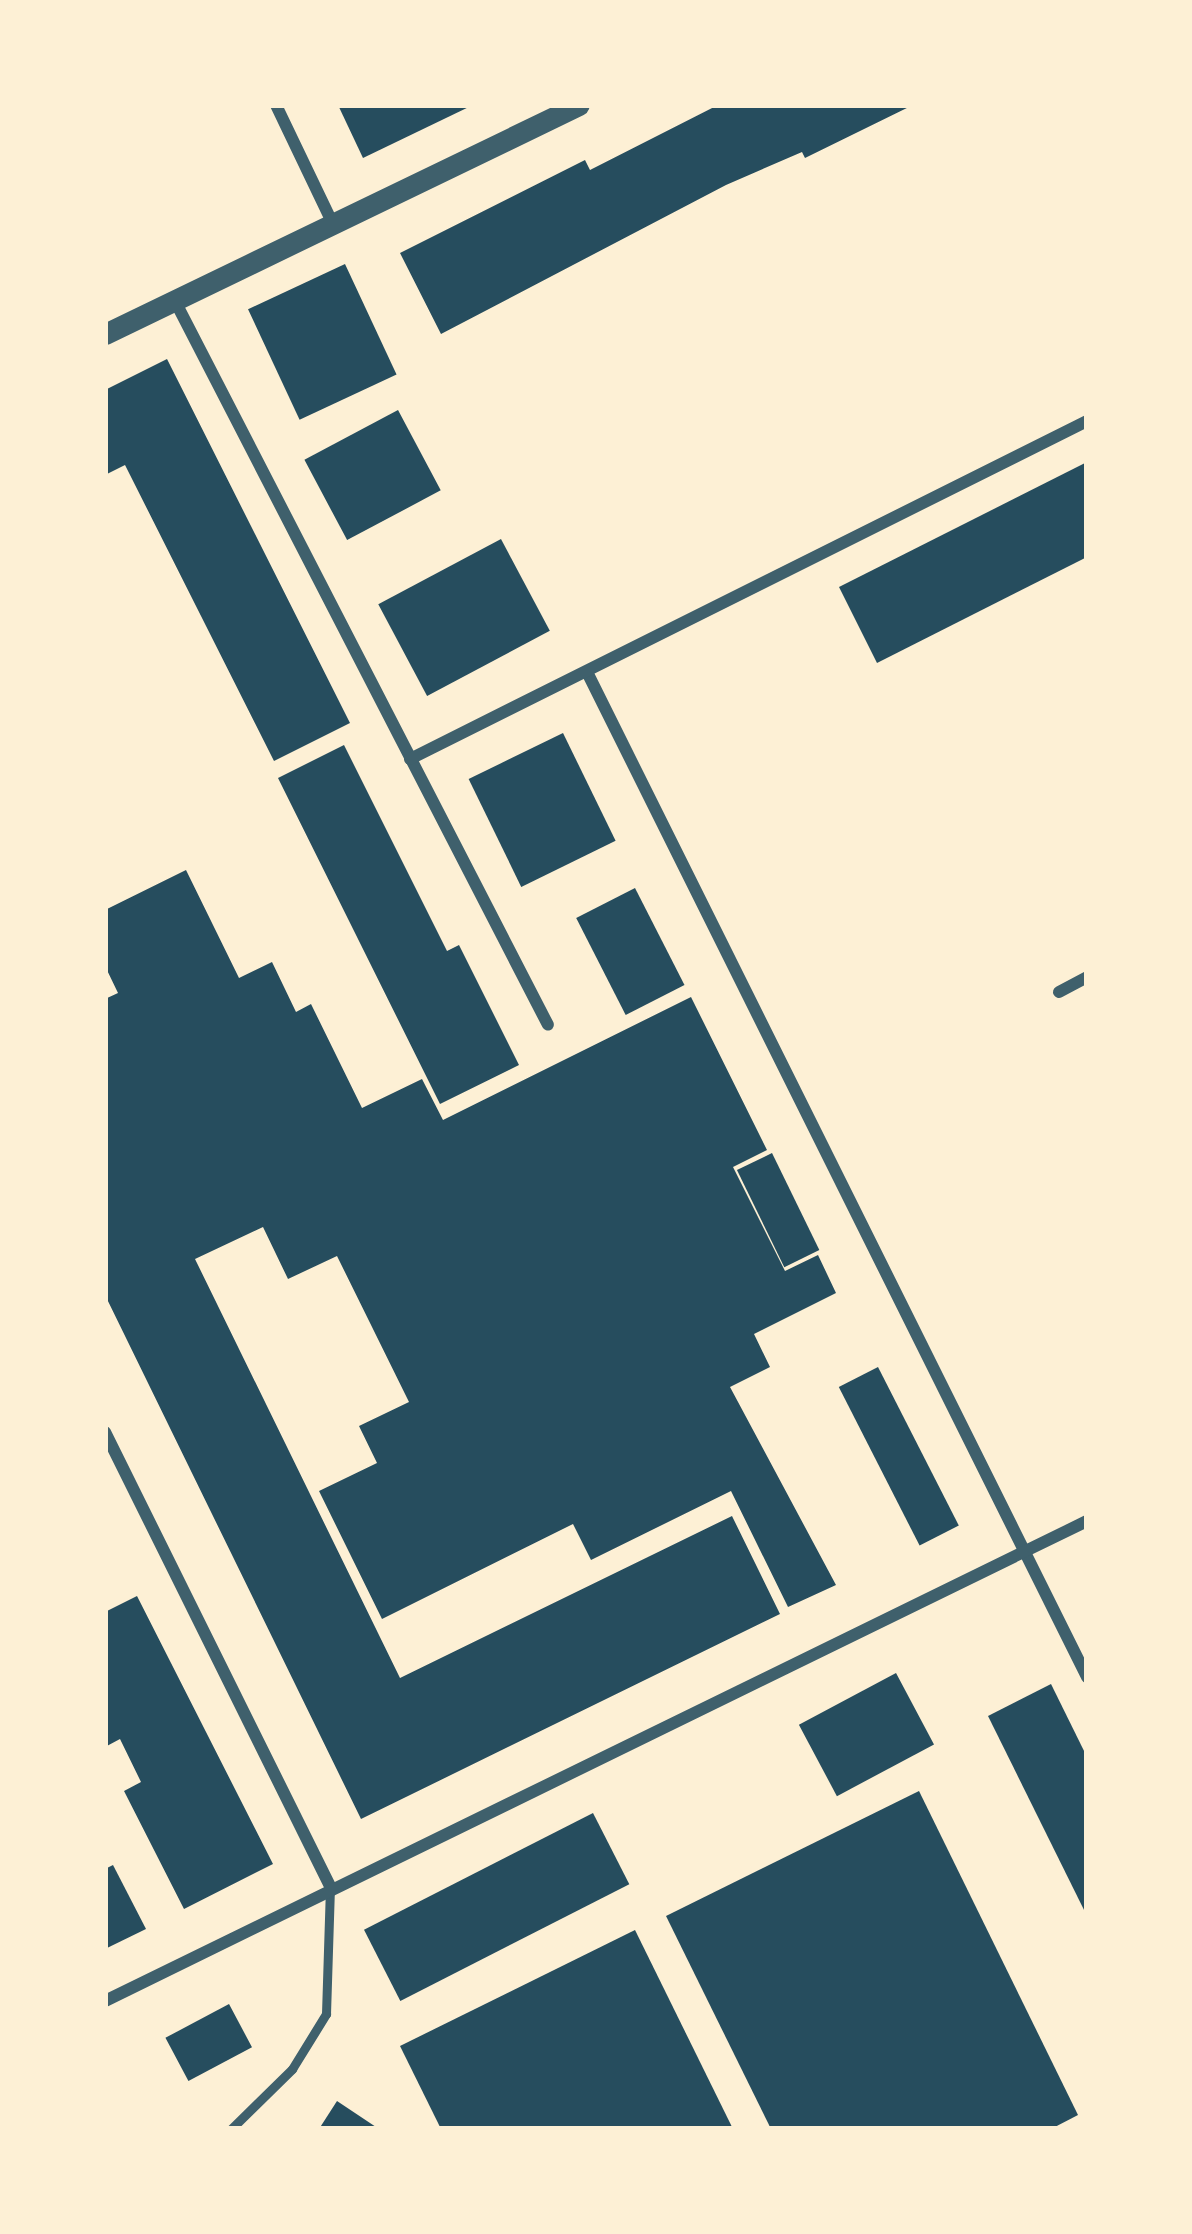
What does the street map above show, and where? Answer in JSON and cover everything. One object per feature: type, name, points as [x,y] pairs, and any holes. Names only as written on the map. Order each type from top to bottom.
[{"type":"street","points":[[276,105],[333,224]]},
{"type":"street","points":[[105,334],[579,105]]},
{"type":"street","points":[[175,301],[548,1025]]},
{"type":"street","points":[[410,758],[1087,421]]},
{"type":"street","points":[[587,672],[1087,1677]]},
{"type":"street","points":[[1059,992],[1087,977]]},
{"type":"street","points":[[105,1432],[330,1886]]},
{"type":"street","points":[[105,2001],[330,1886],[1087,1521]]},
{"type":"lane","points":[[231,2129],[292,2069],[326,2014],[330,1886]]},
{"type":"building","points":[[338,105],[473,105],[363,158]]},
{"type":"building","points":[[718,105],[913,105],[805,158],[802,152],[726,185],[441,334],[400,253],[585,160],[590,170]]},
{"type":"building","points":[[345,264],[397,375],[300,420],[248,309]]},
{"type":"building","points":[[167,359],[350,723],[274,761],[125,465],[105,475],[105,390]]},
{"type":"building","points":[[398,410],[441,490],[347,540],[304,460]]},
{"type":"building","points":[[1087,462],[1087,557],[877,663],[839,587]]},
{"type":"building","points":[[501,539],[550,631],[427,696],[378,604]]},
{"type":"building","points":[[563,733],[616,841],[521,887],[469,779]]},
{"type":"building","points":[[344,745],[447,951],[459,945],[519,1065],[440,1104],[278,778]]},
{"type":"building","points":[[186,870],[239,978],[272,962],[296,1012],[311,1004],[362,1108],[422,1079],[443,1120],[691,997],[767,1150],[733,1167],[785,1271],[818,1255],[836,1293],[754,1334],[770,1367],[730,1387],[836,1585],[788,1607],[731,1491],[591,1560],[573,1524],[382,1619],[319,1491],[377,1463],[359,1426],[409,1402],[337,1256],[288,1279],[263,1227],[195,1259],[400,1678],[732,1516],[780,1614],[361,1819],[105,1295],[105,999],[118,993],[105,966],[105,910]]},
{"type":"building","points":[[635,888],[684,985],[626,1015],[576,918]]},
{"type":"building","points":[[772,1153],[819,1250],[784,1267],[737,1170]]},
{"type":"building","points":[[878,1367],[959,1526],[920,1546],[839,1387]]},
{"type":"building","points":[[137,1596],[273,1864],[184,1909],[124,1791],[141,1782],[120,1739],[105,1747],[105,1612]]},
{"type":"building","points":[[896,1673],[934,1745],[837,1796],[799,1725]]},
{"type":"building","points":[[1051,1684],[1087,1757],[1087,1916],[988,1716]]},
{"type":"building","points":[[919,1791],[1078,2115],[1051,2129],[771,2129],[666,1916]]},
{"type":"building","points":[[593,1813],[629,1884],[400,2001],[364,1930]]},
{"type":"building","points":[[113,1865],[146,1929],[105,1949],[105,1869]]},
{"type":"building","points":[[635,1930],[733,2129],[441,2129],[400,2046]]},
{"type":"building","points":[[229,2004],[252,2047],[188,2081],[165,2038]]},
{"type":"building","points":[[337,2101],[379,2129],[319,2129]]}]
